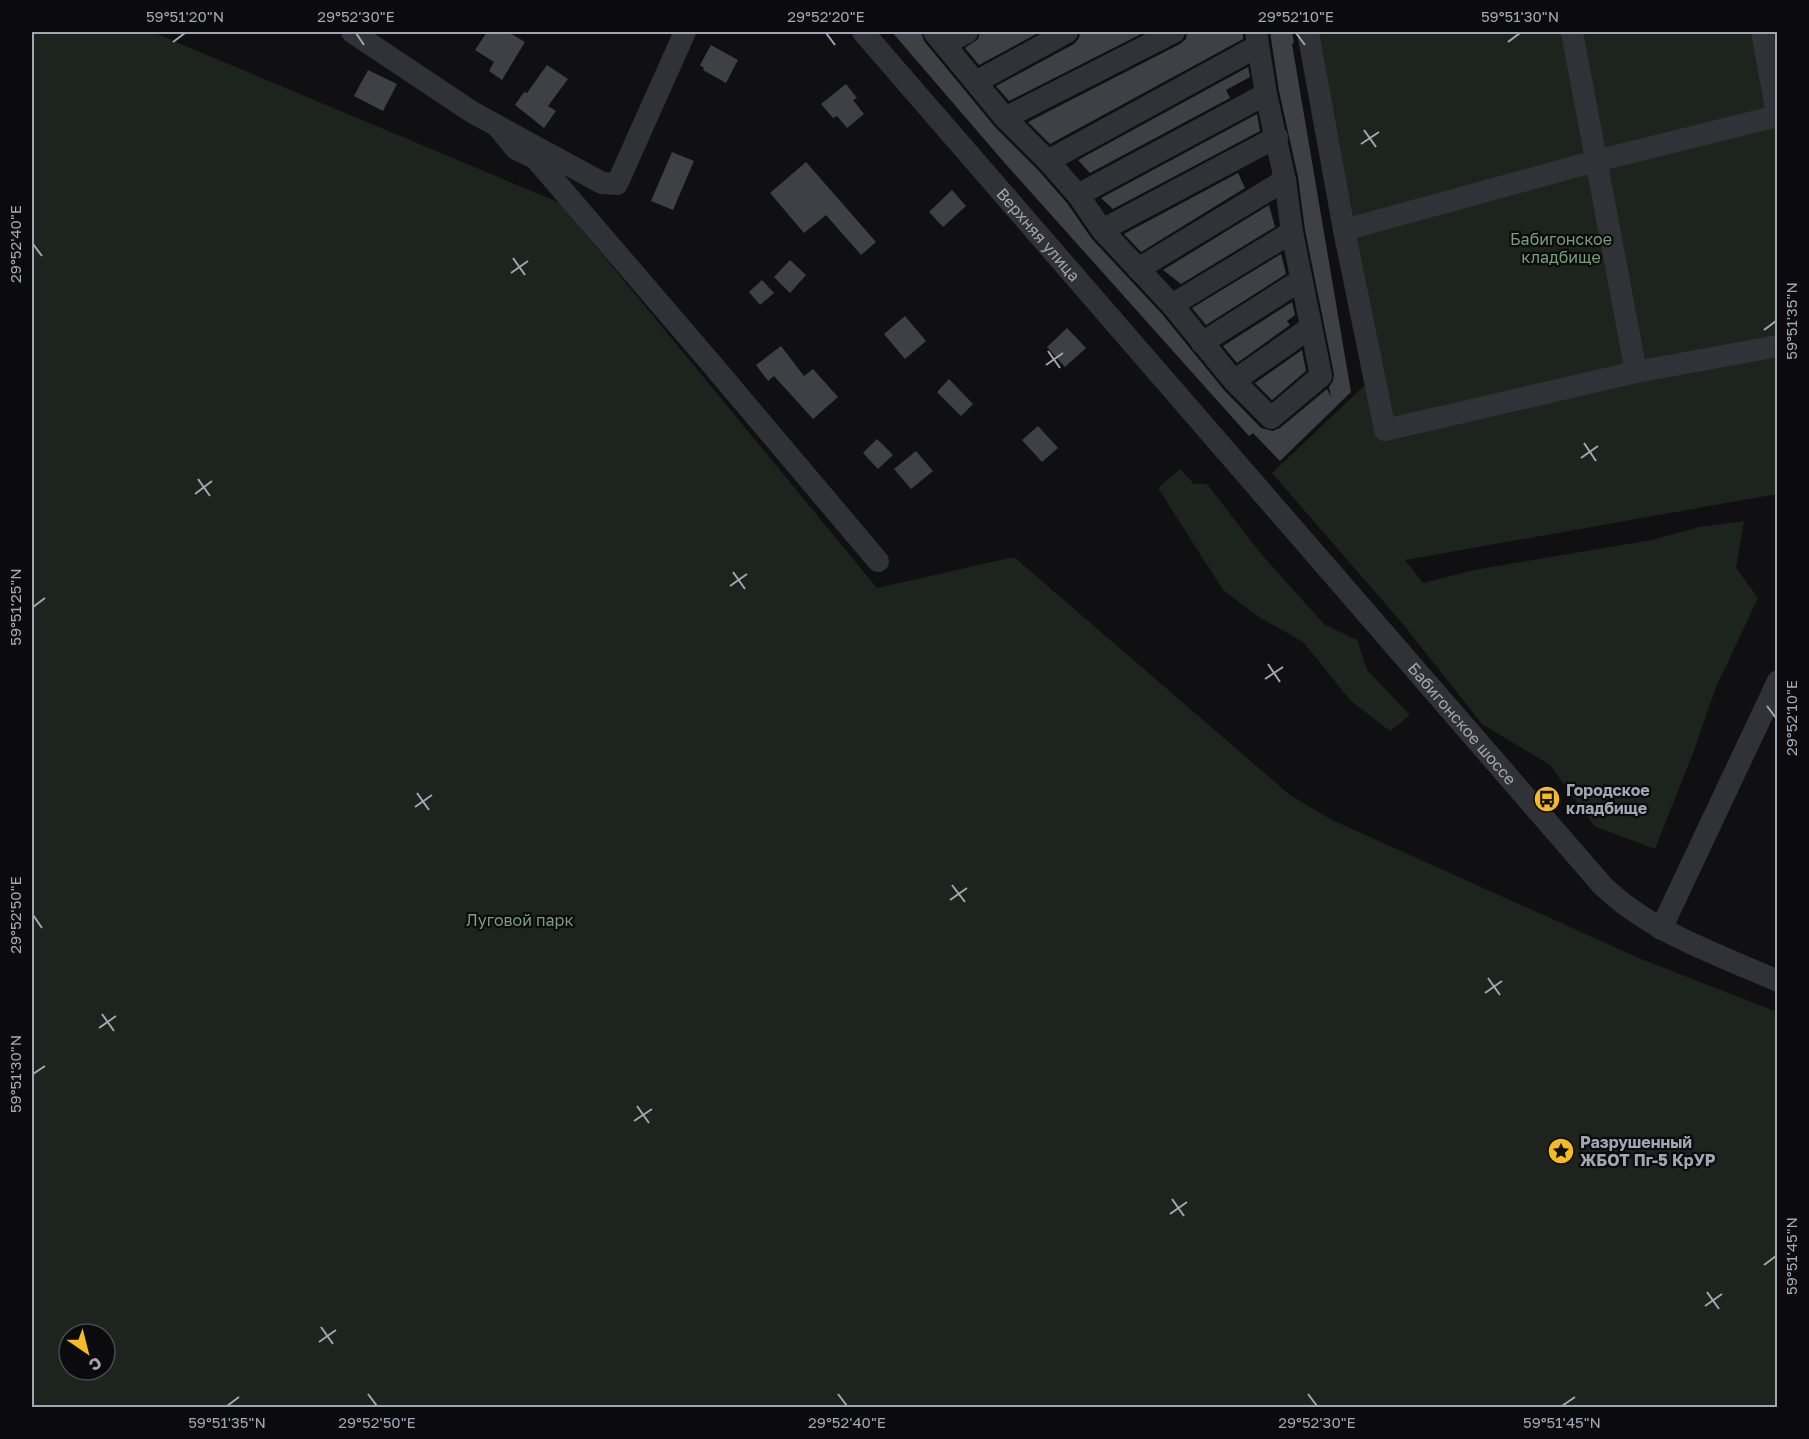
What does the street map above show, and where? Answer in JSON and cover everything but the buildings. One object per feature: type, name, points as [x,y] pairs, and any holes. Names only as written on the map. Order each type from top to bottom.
[{"type":"street","points":[[352,32],[472,112],[602,183],[617,184],[685,32]]},
{"type":"street","name":"Верхняя улица","points":[[863,32],[1214,437]]},
{"type":"street","points":[[967,32],[940,38],[1005,118],[1078,195],[1102,230],[1172,305],[1234,381],[1271,418],[1321,376],[1257,39],[1048,161]]},
{"type":"street","points":[[976,82],[1067,32]]},
{"type":"street","points":[[1005,118],[1174,32]]},
{"type":"street","points":[[1308,32],[1344,230],[1385,430],[1636,372],[1778,346]]},
{"type":"street","points":[[1572,32],[1636,372]]},
{"type":"street","points":[[1344,230],[1596,161],[1777,116],[1762,32]]},
{"type":"street","points":[[1078,195],[1266,94]]},
{"type":"street","points":[[497,126],[516,149],[535,158],[878,561]]},
{"type":"street","points":[[1102,230],[1277,137]]},
{"type":"street","points":[[1138,269],[1285,180]]},
{"type":"street","points":[[1172,305],[1292,232]]},
{"type":"street","points":[[1202,343],[1301,280]]},
{"type":"street","points":[[1234,381],[1311,327]]},
{"type":"street","name":"Бабигонское шоссе","points":[[1214,437],[1602,885],[1616,898],[1661,929],[1778,981]]},
{"type":"street","points":[[1661,929],[1778,681]]},
{"type":"green space","name":"Луговой парк","points":[[32,32],[152,32],[560,203],[877,588],[1014,557],[1290,795],[1332,820],[1641,959],[1777,1012],[1777,1407],[32,1407]]},
{"type":"green space","name":"Бабигонское кладбище","points":[[1299,32],[1777,32],[1777,494],[1405,560],[1423,583],[1474,570],[1652,540],[1699,527],[1744,521],[1736,568],[1758,598],[1716,687],[1655,849],[1594,826],[1550,765],[1482,724],[1402,623],[1272,473],[1366,384]]},
{"type":"green space","points":[[1180,469],[1194,484],[1207,484],[1262,555],[1325,625],[1357,640],[1367,670],[1410,715],[1390,731],[1351,701],[1303,642],[1259,617],[1223,590],[1158,488]]},
{"type":"place","name":"Городское кладбище","points":[[1547,799]]},
{"type":"place","name":"Разрушенный ЖБОТ Пг-5 КрУР","points":[[1561,1151]]}]
